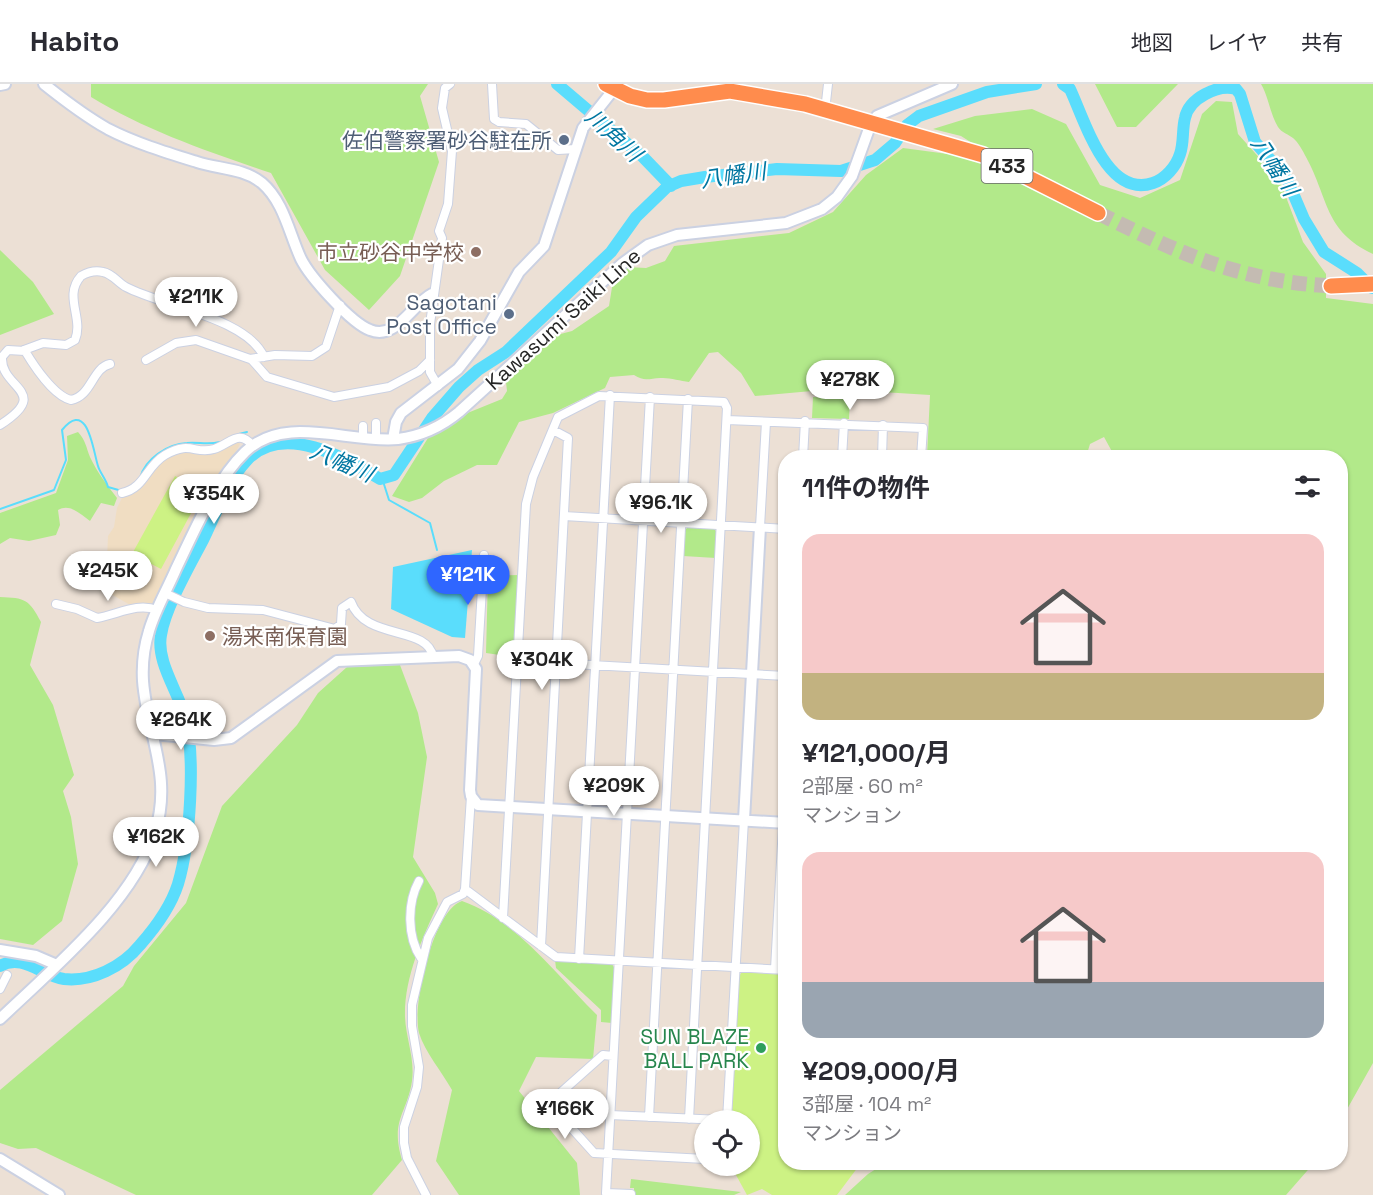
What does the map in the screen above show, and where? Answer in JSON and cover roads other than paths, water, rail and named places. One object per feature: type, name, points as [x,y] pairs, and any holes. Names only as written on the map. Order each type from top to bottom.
[{"type":"highway","name":"433","points":[[610,86],[638,98],[655,100],[718,91],[741,92],[825,111],[983,155],[1098,213]]},
{"type":"highway","points":[[1331,286],[1373,284]]},
{"type":"main road","points":[[0,85],[5,84]]},
{"type":"main road","points":[[44,84],[110,130],[199,163],[246,174],[260,181],[280,206],[308,271],[357,323],[378,333],[397,325],[422,299],[432,294]]},
{"type":"main road","points":[[871,125],[882,113],[952,84]]},
{"type":"main road","name":"Kawasumi Saiki Line","points":[[393,439],[396,422],[401,413],[458,369],[480,341],[519,272],[544,246],[576,149],[610,86]]},
{"type":"main road","name":"Kawasumi Saiki Line","points":[[0,1018],[91,930],[128,884],[152,843],[158,821],[162,785],[159,735],[145,693],[143,669],[148,633],[208,506],[239,459],[253,446],[270,436],[293,432],[363,432],[376,439],[393,439],[407,438],[441,425],[459,412],[639,250],[677,235],[795,221],[830,203],[852,176],[871,125]]},
{"type":"main road","points":[[744,820],[760,527]]},
{"type":"main road","points":[[159,735],[219,740],[236,735],[337,661],[465,657],[474,664],[477,674],[471,796],[478,805],[778,822]]},
{"type":"main road","points":[[0,950],[36,956],[56,965]]},
{"type":"main road","points":[[0,1158],[59,1195]]},
{"type":"street","points":[[438,386],[431,375],[430,360],[432,294],[442,238],[439,231],[448,204],[452,151],[442,108],[445,88],[450,84]]},
{"type":"street","points":[[492,84],[494,119],[499,122],[526,124],[558,150],[576,149]]},
{"type":"street","points":[[825,111],[828,84]]},
{"type":"street","points":[[0,425],[18,412],[22,399],[1,367],[2,357],[13,349],[24,350],[38,344],[66,345],[75,340],[77,329],[74,288],[81,276],[95,271],[109,274],[129,289],[237,330],[257,346],[264,357]]},
{"type":"street","points":[[252,360],[264,357],[317,355],[328,342],[340,304]]},
{"type":"street","points":[[146,360],[176,344],[196,340],[252,360],[267,377],[334,397],[389,387],[419,371],[430,360]]},
{"type":"street","points":[[24,350],[38,373],[61,395],[71,400],[82,396],[103,367],[110,364]]},
{"type":"street","points":[[579,959],[610,395]]},
{"type":"street","points":[[503,918],[526,504],[533,477],[553,430],[560,416],[599,396],[724,402],[727,408],[727,420],[688,1119]]},
{"type":"street","points":[[631,1194],[606,1193],[650,397]]},
{"type":"street","points":[[649,1117],[688,399]]},
{"type":"street","points":[[727,420],[805,421],[923,428],[922,450]]},
{"type":"street","points":[[803,450],[805,421]]},
{"type":"street","points":[[760,527],[766,422]]},
{"type":"street","points":[[376,423],[376,439]]},
{"type":"street","points":[[842,450],[844,423]]},
{"type":"street","points":[[882,450],[883,425]]},
{"type":"street","points":[[541,946],[568,438],[553,430]]},
{"type":"street","points":[[122,493],[138,487],[154,462],[180,448],[189,446],[210,450],[239,436],[246,437],[253,446]]},
{"type":"street","points":[[564,516],[778,528]]},
{"type":"street","points":[[474,664],[478,656],[484,555]]},
{"type":"street","points":[[167,593],[184,602],[222,610],[263,610],[335,629],[341,624],[342,608],[351,602],[359,618],[368,624],[391,629],[427,644],[433,657]]},
{"type":"street","points":[[56,604],[77,609],[97,618],[125,610],[148,608],[157,610]]},
{"type":"street","points":[[556,663],[778,676]]},
{"type":"street","points":[[426,1195],[407,1158],[403,1135],[407,1111],[418,1081],[419,1056],[411,1016],[422,958],[444,907],[465,889],[471,796]]},
{"type":"street","points":[[729,1110],[744,820]]},
{"type":"street","points":[[419,881],[412,899],[411,915],[413,940],[422,958]]},
{"type":"street","points":[[465,889],[556,957],[778,969]]},
{"type":"street","points":[[775,969],[778,925]]},
{"type":"street","points":[[0,989],[7,975]]},
{"type":"street","points":[[613,1056],[603,1055],[549,1103],[594,1153],[694,1158]]},
{"type":"street","points":[[610,1115],[694,1119]]},
{"type":"water","points":[[472,550],[465,638],[452,637],[391,609],[393,567]]},
{"type":"waterway","name":"川角川","points":[[557,84],[643,157],[671,186]]},
{"type":"waterway","name":"八幡川","points":[[0,966],[17,962],[64,979],[96,975],[115,966],[133,953],[157,924],[171,900],[178,884],[186,847],[191,776],[185,717],[162,656],[161,635],[167,612],[179,587],[228,488],[247,460],[262,449],[278,444],[296,444],[314,447],[332,454],[380,479],[394,475],[432,418],[459,387],[478,370],[506,352],[611,252],[636,217],[667,187],[681,181],[705,177],[777,169],[841,171],[875,160],[895,143],[907,125],[919,116],[987,92],[1036,84]]},
{"type":"waterway","name":"八幡川","points":[[1063,84],[1070,89],[1091,137],[1110,169],[1123,180],[1137,185],[1153,183],[1173,168],[1181,150],[1185,118],[1192,104],[1213,91],[1236,89],[1240,94],[1255,142],[1287,179],[1304,219],[1324,252],[1357,273],[1372,288]]},
{"type":"waterway","points":[[0,509],[54,490],[66,460],[62,430],[71,422],[78,420],[88,430],[98,466],[108,487],[122,491]]},
{"type":"waterway","points":[[239,434],[247,432]]},
{"type":"waterway","points":[[140,478],[152,459],[172,446],[220,442]]},
{"type":"waterway","points":[[382,478],[389,500],[430,523],[437,550]]},
{"type":"tunnel","points":[[1098,213],[1156,241],[1210,263],[1267,278],[1331,286]]},
{"type":"place","name":"佐伯警察署砂谷駐在所","points":[[564,140]]},
{"type":"place","name":"市立砂谷中学校","points":[[476,252]]},
{"type":"place","name":"Sagotani Post Office","points":[[509,314]]},
{"type":"place","name":"湯来南保育園","points":[[210,636]]},
{"type":"place","name":"SUN BLAZE BALL PARK","points":[[761,1048]]}]
